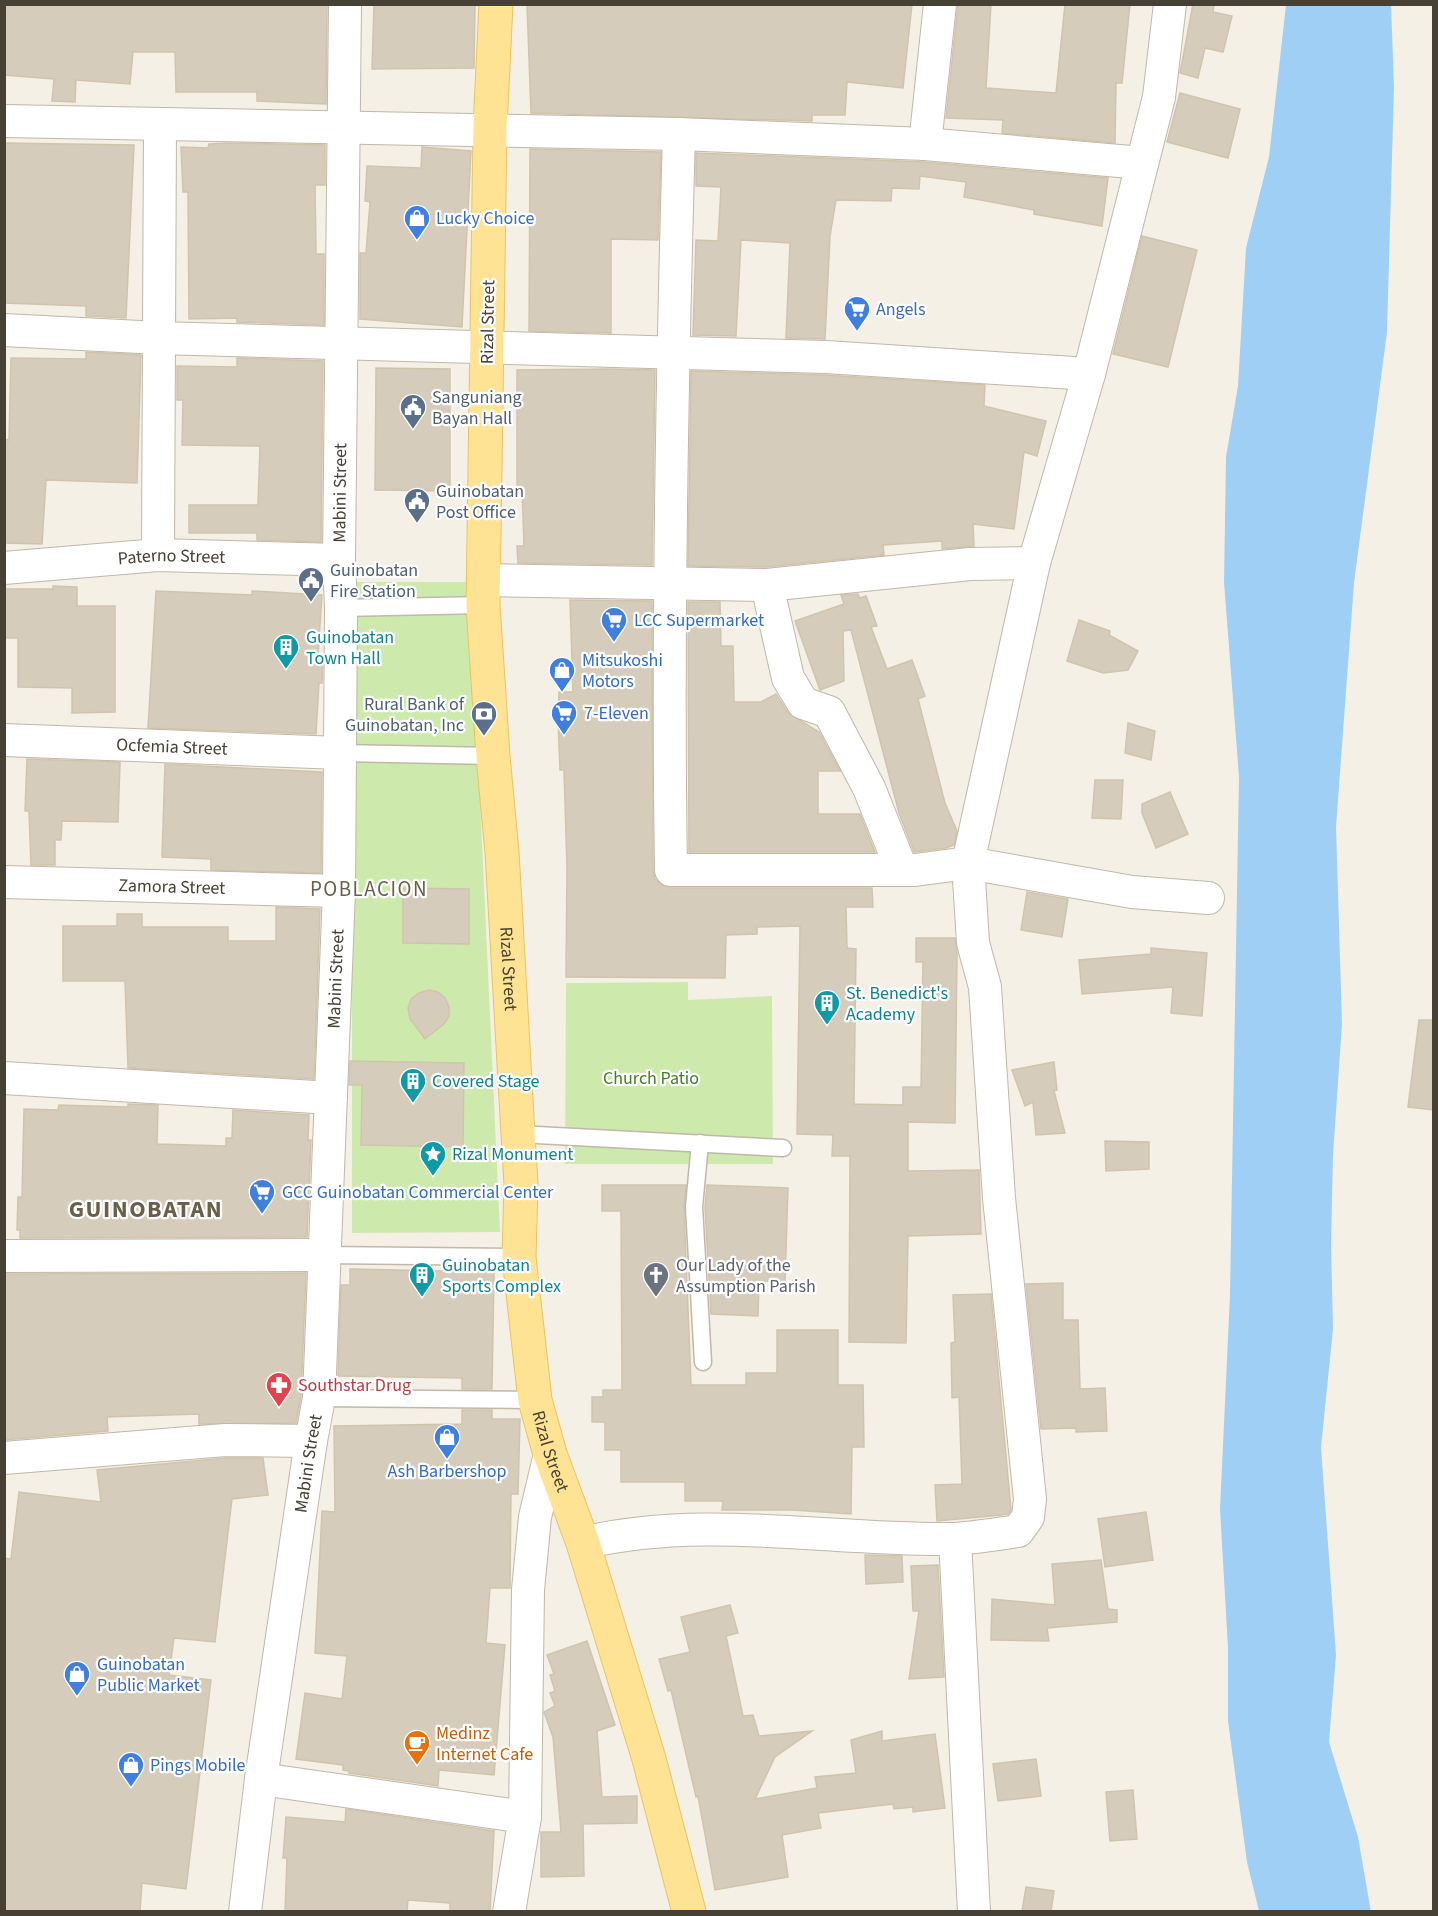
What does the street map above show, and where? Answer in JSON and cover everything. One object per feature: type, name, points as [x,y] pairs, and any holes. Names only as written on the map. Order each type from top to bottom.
[{"type":"main road","name":"Rizal Street","points":[[496,4],[490,128],[484,593],[521,1184],[519,1257],[535,1400],[550,1454],[583,1543],[650,1759],[689,1911]]},
{"type":"street","name":"Mabini Street","points":[[245,1911],[261,1779],[311,1440],[320,1398],[339,891],[341,608],[339,560],[345,4]]},
{"type":"street","points":[[925,144],[940,4]]},
{"type":"street","points":[[583,1543],[618,1534],[658,1530],[728,1529],[955,1539],[1018,1531],[1028,1517],[1030,1499],[999,1198],[985,987],[973,943],[968,863],[1034,563],[1089,374],[1159,97],[1170,4]]},
{"type":"street","points":[[4,121],[490,128],[679,134],[925,144],[1142,163]]},
{"type":"street","points":[[158,555],[160,125]]},
{"type":"street","points":[[679,134],[670,585],[671,870],[901,868],[915,870],[968,863],[1132,892],[1208,898]]},
{"type":"street","points":[[4,330],[159,338],[826,357],[1089,374]]},
{"type":"street","name":"Paterno Street","points":[[4,568],[158,555],[339,560]]},
{"type":"street","points":[[484,593],[670,585],[767,585],[970,564],[1034,563]]},
{"type":"street","points":[[767,585],[788,678],[804,703],[829,712],[869,788],[901,868]]},
{"type":"street","name":"Ocfemia Street","points":[[4,740],[340,753]]},
{"type":"street","name":"Zamora Street","points":[[4,882],[339,891]]},
{"type":"street","points":[[4,1078],[331,1098]]},
{"type":"street","points":[[4,1256],[325,1255]]},
{"type":"street","points":[[4,1458],[225,1440],[311,1440]]},
{"type":"street","points":[[509,1911],[525,1817],[528,1590],[535,1517],[550,1454]]},
{"type":"street","points":[[955,1539],[974,1911]]},
{"type":"street","points":[[261,1779],[525,1817]]},
{"type":"lane","points":[[341,608],[484,593]]},
{"type":"lane","points":[[340,753],[493,756]]},
{"type":"lane","points":[[518,1134],[783,1148]]},
{"type":"lane","points":[[700,1143],[694,1207],[703,1362]]},
{"type":"lane","points":[[325,1255],[519,1257]]},
{"type":"lane","points":[[320,1398],[535,1400]]},
{"type":"green space","points":[[352,582],[470,582],[500,1232],[352,1233]]},
{"type":"green space","name":"Church Patio","points":[[688,982],[688,1000],[772,996],[773,1164],[565,1164],[566,983]]},
{"type":"water","points":[[1286,5],[1391,5],[1394,87],[1387,332],[1354,583],[1336,827],[1342,1024],[1333,1155],[1331,1245],[1333,1329],[1321,1447],[1336,1655],[1329,1742],[1358,1837],[1371,1912],[1259,1911],[1247,1862],[1228,1721],[1228,1648],[1220,1509],[1230,1295],[1239,777],[1224,582],[1226,457],[1238,386],[1246,248],[1269,157]]},
{"type":"building","points":[[4,4],[327,4],[326,104],[257,101],[257,92],[176,92],[175,52],[133,52],[130,84],[76,80],[75,102],[52,101],[54,79],[4,75]]},
{"type":"building","points":[[374,4],[475,4],[474,68],[372,69]]},
{"type":"building","points":[[527,4],[912,4],[903,88],[847,82],[845,115],[812,115],[812,121],[531,113]]},
{"type":"building","points":[[958,4],[991,4],[986,88],[1056,93],[1065,4],[1130,4],[1122,83],[1116,83],[1115,143],[1002,133],[1003,120],[946,118]]},
{"type":"building","points":[[1193,4],[1214,4],[1213,12],[1232,16],[1223,52],[1205,48],[1198,78],[1180,73]]},
{"type":"building","points":[[1180,93],[1240,109],[1228,158],[1167,142]]},
{"type":"building","points":[[4,143],[134,145],[126,318],[86,316],[86,306],[4,303]]},
{"type":"building","points":[[209,144],[325,145],[325,185],[315,185],[316,254],[324,254],[324,325],[237,322],[237,318],[189,319],[188,192],[183,192],[181,147],[208,148]]},
{"type":"building","name":"Lucky Choice","points":[[422,147],[471,151],[462,327],[360,319],[360,253],[366,253],[370,202],[365,201],[367,166],[421,168]]},
{"type":"building","points":[[530,149],[661,152],[658,240],[611,239],[611,333],[529,331]]},
{"type":"building","points":[[696,153],[924,162],[1108,178],[1102,226],[1034,214],[1034,210],[964,197],[966,182],[920,176],[919,189],[892,188],[891,201],[836,200],[830,236],[825,339],[786,338],[790,243],[741,240],[736,336],[693,335],[696,240],[718,241],[721,187],[696,186]]},
{"type":"building","points":[[1142,236],[1197,250],[1168,367],[1113,354]]},
{"type":"building","points":[[86,352],[141,355],[137,483],[46,480],[42,544],[4,543],[4,439],[9,440],[11,358],[86,359]]},
{"type":"building","points":[[237,358],[323,361],[321,542],[257,540],[257,533],[189,533],[189,505],[258,505],[260,446],[182,445],[183,400],[177,400],[177,366],[237,367]]},
{"type":"building","name":"Sanguniang Bayan Hall","points":[[376,368],[450,369],[450,491],[375,490]]},
{"type":"building","points":[[517,370],[655,370],[652,565],[518,563],[517,546],[524,546],[522,487],[517,487]]},
{"type":"building","points":[[691,371],[825,375],[985,385],[984,406],[1046,421],[1037,456],[1024,452],[1014,529],[973,524],[974,546],[942,549],[942,541],[883,545],[884,555],[766,567],[688,566]]},
{"type":"building","points":[[53,586],[77,587],[77,606],[115,606],[115,712],[72,713],[72,688],[18,687],[18,638],[4,638],[4,589],[53,589]]},
{"type":"building","points":[[156,591],[252,595],[252,591],[322,595],[318,656],[323,656],[322,683],[319,683],[316,734],[148,728]]},
{"type":"building","points":[[858,594],[860,598],[866,596],[877,626],[871,627],[887,669],[912,660],[925,696],[918,699],[945,803],[957,831],[954,845],[946,848],[914,852],[899,813],[851,630],[843,631],[844,681],[820,690],[795,621],[844,604],[841,595]]},
{"type":"building","points":[[570,600],[652,601],[653,870],[655,879],[671,888],[872,888],[873,907],[846,907],[847,948],[856,949],[854,1104],[903,1105],[903,1087],[921,1087],[923,962],[916,962],[916,938],[955,938],[957,954],[955,1123],[908,1122],[908,1171],[979,1170],[981,1234],[908,1236],[906,1343],[849,1342],[850,1156],[832,1156],[833,1135],[797,1134],[800,926],[757,927],[757,934],[726,935],[725,978],[566,977],[567,868],[564,770],[560,770],[558,720],[559,692],[573,692]]},
{"type":"building","points":[[688,602],[720,602],[721,646],[733,646],[734,702],[761,702],[776,694],[788,713],[819,732],[840,771],[818,771],[818,814],[860,814],[875,852],[689,852]]},
{"type":"building","points":[[1079,620],[1110,631],[1109,635],[1138,651],[1128,670],[1103,673],[1067,661]]},
{"type":"building","points":[[1128,723],[1155,731],[1151,760],[1125,753]]},
{"type":"building","points":[[27,759],[120,762],[118,822],[62,821],[61,840],[55,840],[55,865],[31,865],[29,811],[25,811]]},
{"type":"building","points":[[165,764],[322,772],[321,873],[211,870],[211,859],[162,857]]},
{"type":"building","points":[[1095,780],[1123,780],[1121,819],[1092,818]]},
{"type":"building","points":[[1170,792],[1188,834],[1156,848],[1142,813],[1142,804]]},
{"type":"building","points":[[403,888],[469,889],[469,944],[403,943]]},
{"type":"building","points":[[1027,892],[1068,899],[1062,937],[1021,930]]},
{"type":"building","points":[[276,907],[320,909],[314,1079],[128,1068],[125,981],[63,981],[63,926],[117,926],[117,914],[142,914],[142,927],[228,927],[228,941],[276,941]]},
{"type":"building","points":[[1151,948],[1207,953],[1202,1016],[1171,1013],[1173,987],[1082,994],[1079,960],[1151,954]]},
{"type":"building","points":[[429,990],[438,992],[445,998],[449,1007],[449,1016],[444,1024],[425,1039],[410,1019],[408,1008],[411,999]]},
{"type":"building","points":[[1419,1020],[1434,1020],[1434,1110],[1408,1107]]},
{"type":"building","name":"Covered Stage","points":[[350,1061],[464,1063],[463,1147],[361,1145],[362,1085],[349,1085]]},
{"type":"building","points":[[1054,1062],[1057,1090],[1054,1091],[1065,1133],[1036,1135],[1033,1102],[1025,1106],[1012,1070]]},
{"type":"building","points":[[128,1104],[158,1105],[157,1144],[226,1146],[226,1138],[232,1138],[233,1110],[309,1115],[308,1140],[311,1140],[307,1237],[20,1238],[20,1230],[17,1230],[18,1197],[22,1197],[24,1109],[58,1110],[59,1105],[128,1107]]},
{"type":"building","points":[[1105,1141],[1149,1142],[1149,1169],[1106,1171]]},
{"type":"building","name":"Our Lady of the Assumption Parish","points":[[602,1185],[686,1185],[684,1208],[691,1385],[746,1385],[746,1373],[777,1373],[777,1330],[838,1330],[838,1385],[863,1385],[864,1447],[852,1447],[851,1514],[792,1510],[722,1510],[723,1501],[685,1501],[685,1482],[621,1482],[621,1450],[605,1450],[605,1422],[592,1422],[592,1397],[603,1397],[603,1390],[622,1390],[621,1211],[602,1211]]},
{"type":"building","points":[[707,1185],[788,1188],[785,1282],[759,1281],[758,1316],[711,1314],[705,1207]]},
{"type":"building","name":"Guinobatan Sports Complex","points":[[350,1269],[494,1272],[492,1389],[462,1389],[462,1378],[338,1376],[341,1285],[350,1285]]},
{"type":"building","points":[[306,1273],[301,1396],[296,1423],[199,1424],[199,1414],[107,1417],[108,1431],[4,1440],[4,1274]]},
{"type":"building","points":[[1063,1283],[1063,1320],[1078,1320],[1080,1389],[1105,1388],[1107,1431],[1076,1432],[1076,1428],[1041,1429],[1026,1284]]},
{"type":"building","points":[[991,1294],[1011,1510],[1008,1514],[937,1521],[935,1485],[962,1484],[959,1397],[952,1398],[951,1343],[955,1342],[953,1295]]},
{"type":"building","points":[[462,1410],[492,1410],[492,1419],[520,1419],[518,1494],[511,1494],[510,1588],[490,1588],[486,1643],[505,1645],[494,1775],[439,1770],[438,1786],[349,1773],[343,1770],[343,1765],[296,1759],[305,1693],[342,1699],[347,1656],[315,1653],[322,1511],[335,1512],[334,1426],[462,1424]]},
{"type":"building","points":[[226,1458],[263,1458],[268,1495],[232,1499],[215,1642],[174,1638],[169,1675],[211,1680],[186,1889],[142,1883],[140,1911],[4,1911],[4,1558],[11,1559],[19,1492],[101,1502],[97,1470]]},
{"type":"building","points":[[1146,1512],[1153,1560],[1105,1567],[1098,1519]]},
{"type":"building","points":[[865,1555],[902,1556],[903,1582],[866,1584]]},
{"type":"building","points":[[1101,1560],[1108,1609],[1117,1610],[1117,1622],[1047,1628],[1049,1641],[991,1640],[992,1599],[1055,1605],[1052,1564]]},
{"type":"building","points":[[938,1565],[944,1677],[909,1679],[919,1611],[913,1611],[911,1566]]},
{"type":"building","points":[[730,1605],[738,1633],[726,1636],[743,1716],[753,1715],[759,1736],[812,1731],[775,1757],[755,1799],[817,1788],[815,1777],[856,1773],[851,1740],[882,1731],[882,1741],[935,1734],[945,1808],[913,1812],[913,1807],[894,1809],[893,1804],[818,1813],[821,1828],[782,1835],[788,1877],[715,1890],[698,1796],[696,1797],[671,1690],[668,1691],[659,1659],[690,1652],[681,1617]]},
{"type":"building","points":[[587,1641],[615,1725],[597,1731],[602,1797],[637,1796],[637,1823],[583,1824],[584,1876],[541,1877],[541,1832],[561,1832],[553,1737],[544,1712],[555,1706],[550,1693],[555,1691],[550,1675],[554,1674],[547,1655]]},
{"type":"building","points":[[1036,1759],[1041,1796],[998,1801],[993,1764]]},
{"type":"building","points":[[1133,1790],[1137,1839],[1110,1841],[1106,1792]]},
{"type":"building","points":[[346,1809],[494,1831],[490,1911],[450,1911],[450,1903],[408,1900],[407,1911],[285,1911],[287,1858],[283,1858],[286,1817],[345,1822]]},
{"type":"building","points":[[1026,1887],[1054,1891],[1051,1911],[1022,1911]]},
{"type":"place","name":"Lucky Choice","points":[[417,241]]},
{"type":"place","name":"Angels","points":[[857,332]]},
{"type":"place","name":"Sanguniang Bayan Hall","points":[[413,430]]},
{"type":"place","name":"Guinobatan Post Office","points":[[417,524]]},
{"type":"place","name":"Guinobatan Fire Station","points":[[311,603]]},
{"type":"place","name":"LCC Supermarket","points":[[614,643]]},
{"type":"place","name":"Guinobatan Town Hall","points":[[286,670]]},
{"type":"place","name":"Mitsukoshi Motors","points":[[562,693]]},
{"type":"place","name":"7-Eleven","points":[[564,736]]},
{"type":"place","name":"Rural Bank of Guinobatan, Inc","points":[[484,737]]},
{"type":"place","name":"St. Benedict's Academy","points":[[827,1026]]},
{"type":"place","name":"Covered Stage","points":[[413,1104]]},
{"type":"place","name":"Rizal Monument","points":[[433,1177]]},
{"type":"place","name":"GCC Guinobatan Commercial Center","points":[[262,1215]]},
{"type":"place","name":"Guinobatan Sports Complex","points":[[422,1298]]},
{"type":"place","name":"Our Lady of the Assumption Parish","points":[[656,1298]]},
{"type":"place","name":"Southstar Drug","points":[[279,1408]]},
{"type":"place","name":"Ash Barbershop","points":[[447,1460]]},
{"type":"place","name":"Guinobatan Public Market","points":[[77,1697]]},
{"type":"place","name":"Medinz Internet Cafe","points":[[417,1766]]},
{"type":"place","name":"Pings Mobile","points":[[131,1788]]},
{"type":"district","name":"POBLACION","points":[[369,889]]},
{"type":"district","name":"GUINOBATAN","points":[[146,1209]]}]
